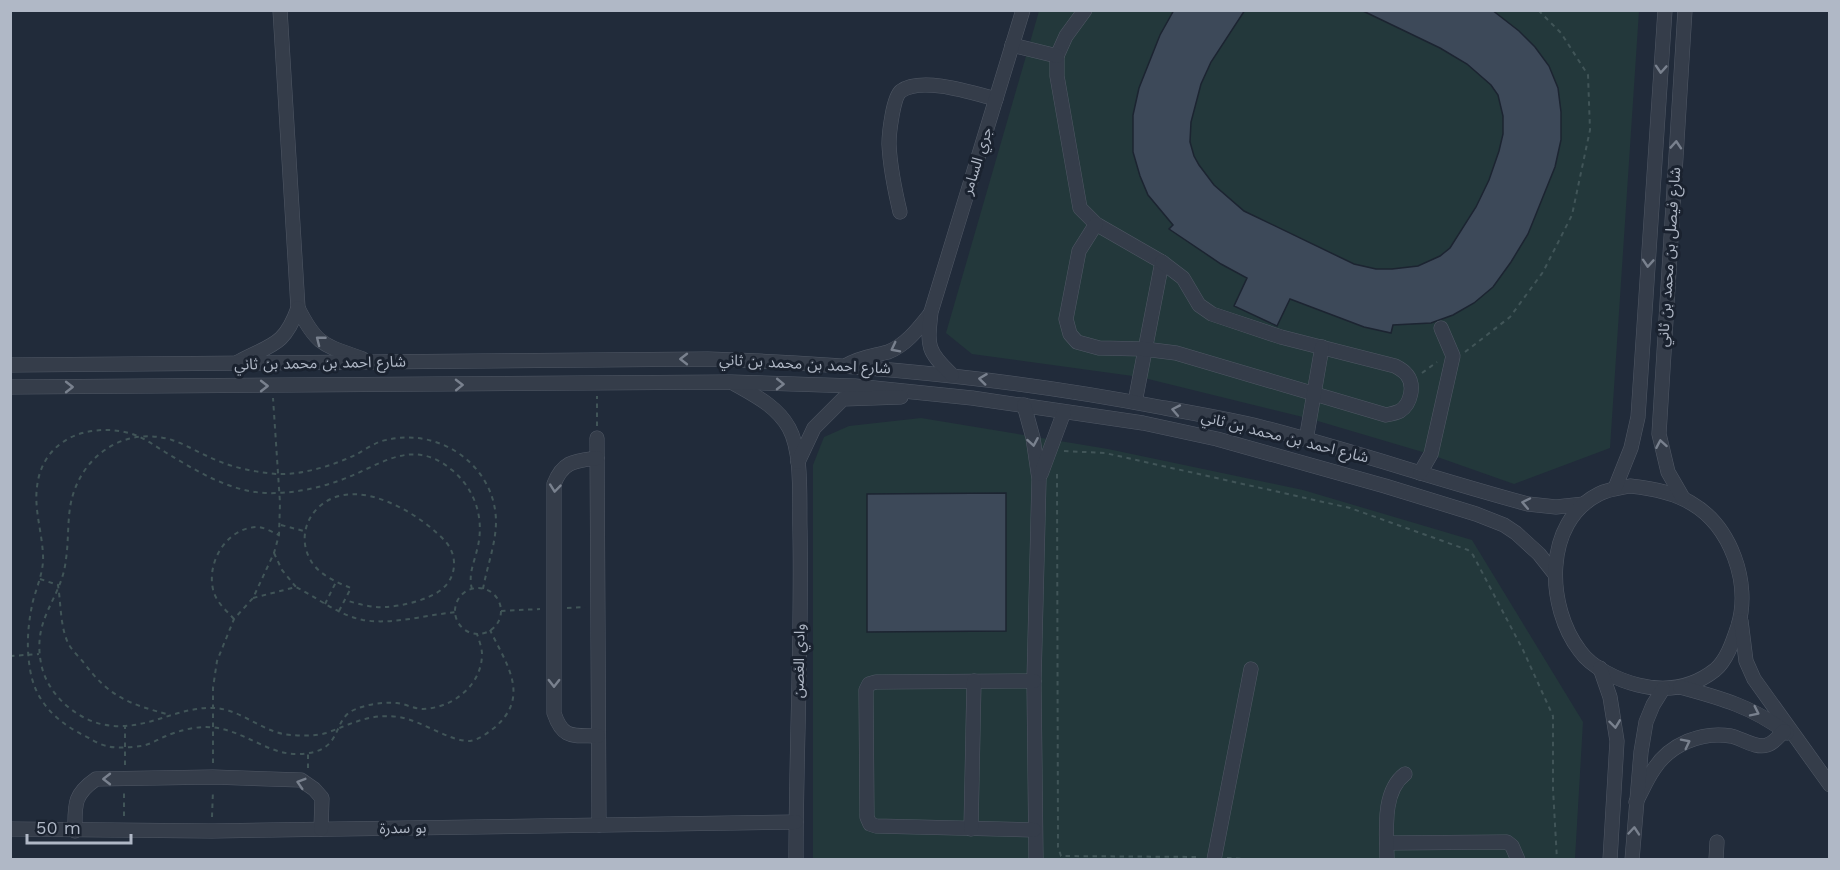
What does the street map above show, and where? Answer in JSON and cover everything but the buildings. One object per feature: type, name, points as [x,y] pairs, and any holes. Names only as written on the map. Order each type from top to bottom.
[{"type":"street","points":[[236,364],[272,347],[284,337],[298,308],[280,10]]},
{"type":"street","name":"جري السامر","points":[[952,375],[936,359],[929,347],[931,312],[1023,10]]},
{"type":"street","points":[[1085,10],[1066,36],[1057,56],[1057,76],[1080,208],[1096,224],[1162,262],[1183,278],[1199,305],[1212,314],[1281,337],[1395,366],[1406,374],[1411,382],[1410,396],[1406,405],[1398,412],[1386,415],[1176,353],[1144,349],[1099,348],[1077,342],[1070,334],[1066,319],[1078,250],[1096,224]]},
{"type":"street","name":"شارع فيصل بن محمد بن ثاني","points":[[1616,488],[1631,448],[1638,417],[1665,10]]},
{"type":"street","name":"شارع فيصل بن محمد بن ثاني","points":[[1683,498],[1668,472],[1659,434],[1685,10]]},
{"type":"street","points":[[1012,45],[1057,56]]},
{"type":"street","points":[[900,212],[889,143],[895,101],[899,92],[925,85],[956,89],[996,99]]},
{"type":"street","points":[[1135,402],[1162,262]]},
{"type":"street","points":[[298,308],[312,333],[321,343],[374,362]]},
{"type":"street","name":"جري السامر","points":[[847,366],[856,360],[898,347],[914,334],[931,312]]},
{"type":"street","points":[[1420,473],[1431,454],[1453,356],[1441,327]]},
{"type":"street","points":[[1306,440],[1322,346]]},
{"type":"street","name":"شارع احمد بن محمد بن ثاني","points":[[10,365],[708,359],[847,366],[952,375],[1036,385],[1260,427],[1527,504],[1556,507],[1584,504]]},
{"type":"street","name":"شارع احمد بن محمد بن ثاني","points":[[10,387],[731,382],[855,386],[951,396],[1131,420],[1217,439],[1362,479],[1476,514],[1504,525],[1539,554],[1554,573]]},
{"type":"street","name":"وادي الغصن","points":[[731,382],[779,413],[790,429],[798,462],[800,560],[796,860]]},
{"type":"street","name":"وادي الغصن","points":[[798,462],[814,428],[843,399],[951,396]]},
{"type":"street","points":[[1024,405],[1033,438],[1039,479],[1034,681],[1036,860]]},
{"type":"street","points":[[1039,479],[1064,412]]},
{"type":"street","points":[[597,438],[598,825]]},
{"type":"street","points":[[597,458],[573,461],[558,472],[554,484],[554,713],[559,727],[571,735],[598,736]]},
{"type":"street","points":[[1741,617],[1726,657],[1703,679],[1680,687],[1663,689],[1628,682],[1600,668],[1581,653],[1564,625],[1557,602],[1554,573],[1564,532],[1584,504],[1599,494],[1630,486],[1647,488],[1683,498],[1694,504],[1710,519],[1728,545],[1741,579],[1743,597],[1741,617],[1749,669],[1759,687],[1830,785]]},
{"type":"street","points":[[1600,668],[1610,697],[1617,741],[1607,857]]},
{"type":"street","points":[[1214,858],[1251,669]]},
{"type":"street","points":[[971,829],[974,681]]},
{"type":"street","points":[[1034,681],[876,682],[869,684],[866,690],[867,818],[870,824],[1034,830]]},
{"type":"street","points":[[1680,687],[1750,709],[1766,717],[1798,741]]},
{"type":"street","points":[[1632,860],[1641,752],[1646,722],[1663,689]]},
{"type":"street","points":[[1636,802],[1655,766],[1688,740],[1712,734],[1731,736],[1762,746],[1772,743],[1784,731]]},
{"type":"street","points":[[1387,860],[1388,810],[1392,794],[1405,774]]},
{"type":"street","points":[[75,831],[75,802],[84,788],[96,779],[213,777],[301,780],[308,783],[322,798],[321,830]]},
{"type":"street","name":"بو سدرة","points":[[10,829],[212,831],[796,822]]},
{"type":"street","points":[[1716,860],[1718,842]]},
{"type":"street","points":[[1387,843],[1508,843],[1512,846],[1518,860]]},
{"type":"path","points":[[1411,382],[1434,364],[1468,350],[1510,317],[1543,272],[1572,215],[1590,130],[1588,75],[1561,33],[1538,10]]},
{"type":"path","points":[[597,384],[597,438]]},
{"type":"path","points":[[212,831],[213,688],[217,661],[234,619],[253,598],[274,553],[279,535],[273,386]]},
{"type":"path","points":[[472,589],[471,572],[481,532],[478,511],[473,495],[462,481],[452,470],[437,460],[425,456],[406,455],[385,459],[340,481],[305,490],[266,493],[230,486],[183,463],[139,436],[124,431],[83,432],[66,439],[46,458],[40,471],[36,488],[43,539],[43,562],[28,630],[28,655],[30,673],[51,714],[68,728],[106,746],[144,746],[167,735],[185,730],[213,727],[226,729],[292,754],[314,753],[325,748],[335,737],[345,716],[353,709],[397,703],[420,709],[435,708],[452,701],[465,692],[472,684],[482,654],[477,634]]},
{"type":"path","points":[[483,589],[496,523],[495,507],[489,491],[473,464],[456,449],[438,441],[416,436],[396,438],[382,441],[347,459],[326,466],[278,474],[239,468],[160,437],[139,436],[115,443],[100,452],[77,481],[71,501],[66,567],[38,635],[41,667],[48,684],[70,708],[98,723],[140,726],[185,712],[213,708],[231,711],[278,734],[324,734],[340,726],[373,717],[398,717],[458,739],[471,741],[485,735],[500,723],[513,701],[515,686],[490,630]]},
{"type":"path","points":[[1057,457],[1064,451],[1105,453],[1338,506],[1468,550],[1473,555],[1523,650],[1553,716],[1553,789],[1557,860]]},
{"type":"path","points":[[1057,469],[1058,848],[1061,856],[1266,860]]},
{"type":"path","points":[[339,611],[351,588],[336,582],[313,564],[306,550],[304,531],[309,517],[328,501],[344,495],[380,498],[416,518],[445,541],[452,552],[455,563],[451,577],[443,589],[431,596],[385,607],[345,600]]},
{"type":"path","points":[[280,525],[304,531]]},
{"type":"path","points":[[234,619],[219,603],[214,591],[213,567],[220,550],[228,540],[250,528],[263,528],[279,535]]},
{"type":"path","points":[[274,553],[282,570],[296,587],[339,611],[363,620],[385,621],[456,612]]},
{"type":"path","points":[[40,579],[58,585]]},
{"type":"path","points":[[325,604],[336,582]]},
{"type":"path","points":[[58,585],[69,645],[93,676],[115,695],[129,703],[172,716]]},
{"type":"path","points":[[253,598],[296,587]]},
{"type":"path","points":[[472,589],[483,589],[496,597],[501,611],[496,625],[490,630],[477,634],[465,630],[456,612],[459,598],[472,589]]},
{"type":"path","points":[[501,611],[597,607]]},
{"type":"path","points":[[10,656],[39,654]]},
{"type":"path","points":[[124,831],[125,726]]},
{"type":"green space","points":[[1039,11],[1639,11],[1610,448],[1514,484],[1426,453],[1311,419],[1140,377],[972,354],[946,333]]},
{"type":"green space","points":[[921,418],[1108,449],[1303,490],[1472,540],[1583,722],[1575,859],[813,860],[813,465],[824,437],[849,426]]}]
